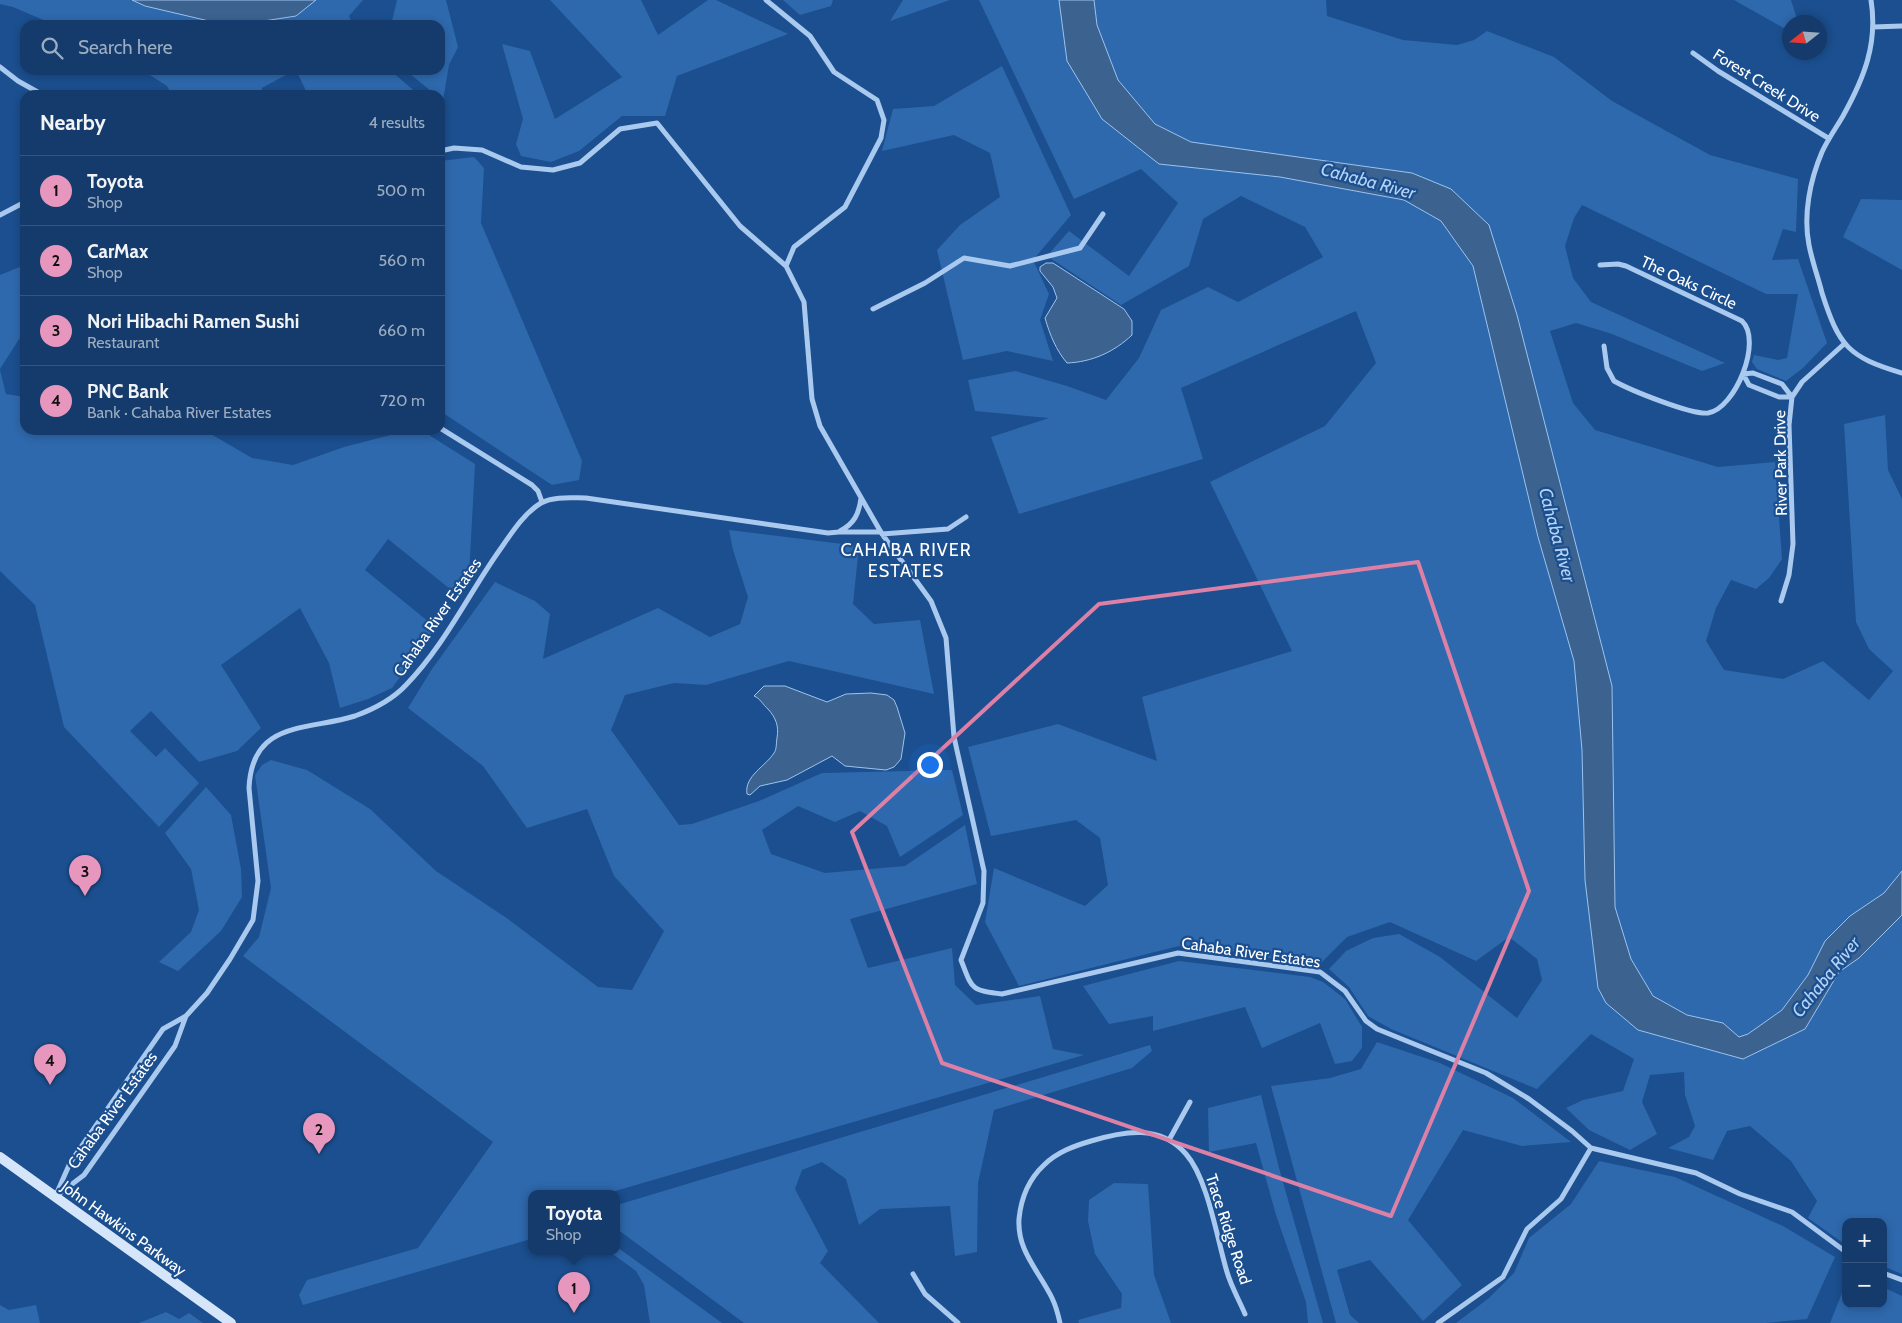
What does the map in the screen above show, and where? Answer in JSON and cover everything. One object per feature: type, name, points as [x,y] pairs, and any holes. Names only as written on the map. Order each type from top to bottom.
[{"type":"main road","name":"John Hawkins Parkway","points":[[0,1157],[231,1323]]},
{"type":"street","points":[[766,0],[810,36],[834,72],[877,100],[884,120],[881,138],[845,207],[794,247],[786,266]]},
{"type":"street","points":[[1871,0],[1873,27],[1866,71],[1821,154],[1811,188],[1807,229],[1811,255],[1832,324],[1844,344],[1865,360],[1902,373]]},
{"type":"street","points":[[1873,27],[1902,26]]},
{"type":"street","name":"Forest Creek Drive","points":[[1693,54],[1828,138]]},
{"type":"street","points":[[0,67],[18,81],[34,90]]},
{"type":"street","name":"Cahaba River Estates","points":[[445,150],[454,148],[482,150],[522,167],[553,170],[580,163],[620,129],[656,123],[740,226],[786,266],[804,302],[812,400],[820,426],[881,533],[931,601],[946,638],[954,736],[984,871],[983,903],[961,960],[970,984],[982,992],[1002,994],[1178,952],[1320,972],[1346,991],[1366,1021],[1377,1029],[1486,1073],[1529,1099],[1572,1131],[1591,1148],[1696,1173],[1740,1194],[1792,1212],[1842,1249]]},
{"type":"street","points":[[0,215],[20,205]]},
{"type":"street","points":[[873,309],[925,283],[964,258],[1010,266],[1080,248],[1103,214]]},
{"type":"street","name":"The Oaks Circle","points":[[1600,265],[1618,264],[1626,266],[1742,320],[1748,330],[1750,340],[1749,354],[1743,374],[1733,392],[1722,406],[1708,413],[1686,410],[1614,381],[1607,368],[1604,346]]},
{"type":"street","name":"River Park Drive","points":[[1782,601],[1789,575],[1793,544],[1789,425],[1792,397],[1802,382],[1844,344]]},
{"type":"street","points":[[1753,373],[1782,384],[1792,397],[1779,398],[1749,384],[1743,374],[1753,373]]},
{"type":"street","points":[[445,431],[532,485],[538,491],[542,502],[551,499],[586,498],[828,533],[881,533],[948,529],[966,517]]},
{"type":"street","points":[[839,532],[856,519],[861,498]]},
{"type":"street","name":"Cahaba River Estates","points":[[55,1197],[84,1175],[175,1046],[186,1016],[211,986],[253,920],[258,881],[249,788],[250,773],[257,754],[267,742],[285,732],[361,713],[385,702],[406,686],[443,637],[511,533],[528,513],[542,502]]},
{"type":"street","name":"Cahaba River Estates","points":[[55,1197],[70,1163],[163,1029],[186,1016]]},
{"type":"street","points":[[1169,1140],[1190,1102]]},
{"type":"street","name":"Trace Ridge Road","points":[[1060,1323],[1052,1298],[1029,1261],[1021,1241],[1019,1226],[1026,1190],[1043,1166],[1062,1152],[1115,1134],[1136,1132],[1148,1133],[1169,1140],[1185,1153],[1195,1166],[1202,1182],[1228,1275],[1245,1314]]},
{"type":"street","points":[[1438,1323],[1503,1277],[1528,1229],[1561,1199],[1591,1148]]},
{"type":"street","points":[[913,1274],[924,1294],[958,1323]]},
{"type":"street","points":[[1887,1274],[1902,1280]]},
{"type":"highlighted area","points":[[1418,562],[1529,891],[1391,1216],[942,1063],[852,832],[1099,604]]},
{"type":"shaded area","points":[[0,0],[132,0],[145,6],[205,20],[43,20],[13,7],[0,4]]},
{"type":"shaded area","points":[[316,0],[363,0],[349,16],[351,20],[270,20],[296,16]]},
{"type":"shaded area","points":[[397,0],[446,0],[458,47],[449,65],[445,90],[430,90],[411,75],[445,75],[445,20],[392,20]]},
{"type":"shaded area","points":[[550,0],[641,0],[658,35],[708,0],[716,0],[788,34],[677,76],[665,116],[622,116],[579,151],[551,162],[521,156],[516,144],[523,119],[502,44],[530,51],[555,119],[622,77]]},
{"type":"shaded area","points":[[783,0],[833,0],[831,6],[800,15]]},
{"type":"shaded area","points":[[903,0],[950,0],[890,21]]},
{"type":"shaded area","points":[[979,0],[1059,0],[1067,61],[1159,164],[1280,177],[1404,200],[1441,221],[1473,266],[1538,537],[1574,661],[1582,750],[1585,880],[1598,988],[1638,1030],[1743,1059],[1805,1029],[1839,971],[1859,958],[1902,915],[1902,1274],[1887,1268],[1887,1218],[1842,1218],[1842,1242],[1808,1218],[1817,1201],[1791,1161],[1750,1126],[1727,1131],[1713,1160],[1668,1148],[1689,1137],[1695,1126],[1685,1095],[1684,1072],[1650,1075],[1642,1102],[1657,1134],[1630,1150],[1589,1130],[1566,1108],[1583,1100],[1623,1091],[1634,1059],[1591,1034],[1537,1089],[1391,1029],[1368,1016],[1349,987],[1329,969],[1346,951],[1373,938],[1399,934],[1440,957],[1517,1018],[1542,980],[1537,959],[1509,937],[1476,961],[1390,922],[1347,937],[1317,967],[1238,952],[1179,946],[1019,986],[985,922],[994,868],[1085,906],[1108,885],[1100,838],[1076,820],[991,836],[968,747],[1058,724],[1157,761],[1142,697],[1292,651],[1210,482],[1325,426],[1376,363],[1356,311],[1181,388],[1203,459],[1019,514],[991,437],[1049,418],[975,411],[968,380],[1015,371],[1106,400],[1139,358],[1161,310],[1208,287],[1238,302],[1323,257],[1305,227],[1241,196],[1203,219],[1189,266],[1121,305],[1047,256],[1069,231],[1129,276],[1178,203],[1141,169],[1074,199]]},
{"type":"shaded area","points":[[1094,0],[1326,0],[1327,16],[1403,40],[1457,45],[1474,40],[1487,31],[1554,57],[1612,101],[1710,155],[1798,179],[1796,232],[1783,229],[1772,260],[1798,259],[1827,343],[1803,368],[1786,381],[1757,369],[1752,362],[1754,355],[1778,360],[1787,358],[1798,294],[1766,294],[1582,205],[1574,218],[1565,246],[1573,278],[1591,302],[1725,363],[1702,371],[1612,334],[1576,323],[1550,331],[1573,403],[1595,430],[1718,467],[1775,462],[1782,559],[1769,578],[1756,589],[1731,580],[1716,608],[1706,641],[1724,670],[1783,679],[1823,661],[1869,700],[1893,671],[1869,649],[1856,622],[1844,424],[1885,415],[1888,470],[1902,499],[1902,871],[1884,893],[1850,916],[1825,941],[1808,975],[1782,1010],[1748,1034],[1739,1038],[1723,1023],[1687,1015],[1653,996],[1631,959],[1615,907],[1612,686],[1451,189],[1191,142],[1155,124],[1118,80],[1097,25]]},
{"type":"shaded area","points":[[1734,0],[1791,0],[1796,15],[1782,15],[1782,27]]},
{"type":"shaded area","points":[[1002,66],[1071,215],[1033,260],[1049,294],[1040,320],[1053,361],[1007,351],[963,360],[937,250],[960,225],[1000,197],[990,153],[954,135],[882,151],[893,109],[934,106]]},
{"type":"shaded area","points":[[150,75],[286,75],[262,88],[262,90],[169,90],[167,86]]},
{"type":"shaded area","points":[[298,75],[396,75],[413,90],[306,90]]},
{"type":"shaded area","points":[[474,157],[484,168],[481,223],[582,461],[579,480],[552,485],[445,414],[445,160]]},
{"type":"shaded area","points":[[1861,199],[1902,200],[1902,270],[1843,237]]},
{"type":"shaded area","points":[[20,267],[20,338],[0,369],[0,275]]},
{"type":"shaded area","points":[[0,370],[6,394],[20,396],[20,435],[213,435],[252,458],[293,465],[344,447],[391,435],[429,435],[475,464],[469,576],[455,593],[388,539],[365,570],[435,627],[392,688],[368,699],[340,708],[329,663],[300,608],[221,665],[261,728],[237,751],[199,762],[151,711],[130,731],[156,757],[165,748],[199,783],[159,827],[64,727],[35,605],[0,571]]},
{"type":"shaded area","points":[[729,530],[859,546],[853,604],[874,624],[920,620],[934,694],[789,661],[706,685],[674,683],[625,695],[611,730],[679,825],[692,824],[759,801],[822,773],[952,770],[963,815],[900,857],[887,826],[860,811],[835,822],[798,806],[762,830],[771,854],[825,873],[905,866],[965,825],[977,884],[850,919],[868,968],[952,948],[955,985],[976,1005],[1040,996],[1053,1049],[1084,1055],[619,1190],[528,1190],[528,1240],[303,1305],[299,1295],[307,1280],[418,1248],[493,1142],[243,956],[259,937],[271,888],[255,775],[262,765],[271,760],[307,770],[370,809],[436,871],[508,919],[598,987],[632,990],[664,931],[614,876],[587,809],[527,828],[483,766],[408,708],[432,669],[495,582],[535,601],[550,614],[543,659],[658,608],[710,637],[740,624],[748,597],[733,550]]},
{"type":"shaded area","points":[[206,787],[231,815],[241,869],[242,897],[221,931],[178,971],[159,962],[191,932],[199,910],[191,869],[165,833]]},
{"type":"shaded area","points":[[1179,961],[1310,977],[1323,982],[1345,999],[1362,1027],[1362,1048],[1352,1061],[1335,1064],[1320,1023],[1262,1048],[1245,1007],[1153,1031],[1153,1016],[1109,1024],[1083,986]]},
{"type":"shaded area","points":[[1377,1042],[1440,1063],[1513,1098],[1571,1142],[1522,1146],[1463,1130],[1408,1220],[1462,1285],[1423,1321],[1370,1260],[1337,1270],[1350,1315],[1359,1323],[1336,1323],[1271,1086],[1330,1078],[1361,1069]]},
{"type":"shaded area","points":[[1150,1045],[1152,1051],[1132,1068],[994,1110],[978,1183],[977,1252],[955,1256],[950,1206],[880,1209],[859,1225],[846,1179],[822,1162],[802,1170],[795,1189],[828,1251],[820,1263],[879,1323],[744,1323],[620,1231],[620,1204]]},
{"type":"shaded area","points":[[1261,1095],[1279,1168],[1323,1323],[1308,1323],[1306,1302],[1276,1215],[1256,1143],[1209,1152],[1208,1108]]},
{"type":"shaded area","points":[[1599,1161],[1675,1177],[1783,1226],[1835,1257],[1807,1319],[1766,1323],[1456,1323],[1489,1298],[1514,1273],[1529,1238],[1571,1204]]},
{"type":"shaded area","points":[[1114,1183],[1148,1184],[1154,1275],[1171,1323],[1079,1323],[1078,1320],[1121,1308],[1122,1294],[1095,1254],[1088,1221],[1089,1200]]},
{"type":"shaded area","points":[[620,1249],[722,1323],[650,1323],[644,1285],[636,1271],[614,1255],[620,1255]]},
{"type":"shaded area","points":[[1887,1289],[1902,1296],[1902,1323],[1830,1323],[1842,1293],[1842,1308],[1887,1308]]},
{"type":"shaded area","points":[[0,1305],[9,1310],[36,1305],[40,1323],[0,1323]]},
{"type":"shaded area","points":[[166,1312],[179,1319],[189,1313],[203,1323],[139,1323]]},
{"type":"water","points":[[132,0],[316,0],[296,16],[270,20],[205,20],[145,6]]},
{"type":"water","name":"Cahaba River","points":[[1059,0],[1094,0],[1097,25],[1118,80],[1155,124],[1191,142],[1412,173],[1451,189],[1489,225],[1517,315],[1612,686],[1615,907],[1631,959],[1653,996],[1687,1015],[1723,1023],[1739,1037],[1748,1034],[1782,1010],[1808,975],[1825,941],[1850,916],[1884,893],[1902,871],[1902,915],[1859,958],[1839,972],[1805,1029],[1743,1059],[1638,1030],[1606,1003],[1598,988],[1585,880],[1582,750],[1574,661],[1538,537],[1473,266],[1441,221],[1404,200],[1280,177],[1159,164],[1102,119],[1067,61]]},
{"type":"water","points":[[1046,263],[1053,263],[1124,309],[1132,321],[1132,335],[1102,355],[1085,361],[1067,363],[1054,342],[1045,318],[1057,298],[1053,287],[1040,271],[1040,267]]},
{"type":"water","points":[[764,686],[785,686],[827,702],[846,694],[871,693],[887,695],[894,700],[905,733],[901,759],[894,767],[886,770],[845,766],[832,756],[787,780],[760,786],[750,795],[747,794],[747,788],[752,777],[770,758],[776,748],[778,730],[775,719],[758,698],[754,696]]},
{"type":"place","name":"Nori Hibachi Ramen Sushi","points":[[85,896]]},
{"type":"place","name":"PNC Bank","points":[[50,1085]]},
{"type":"place","name":"CarMax","points":[[319,1154]]},
{"type":"place","name":"Toyota","points":[[574,1313]]},
{"type":"district","name":"CAHABA RIVER ESTATES","points":[[906,560]]}]
